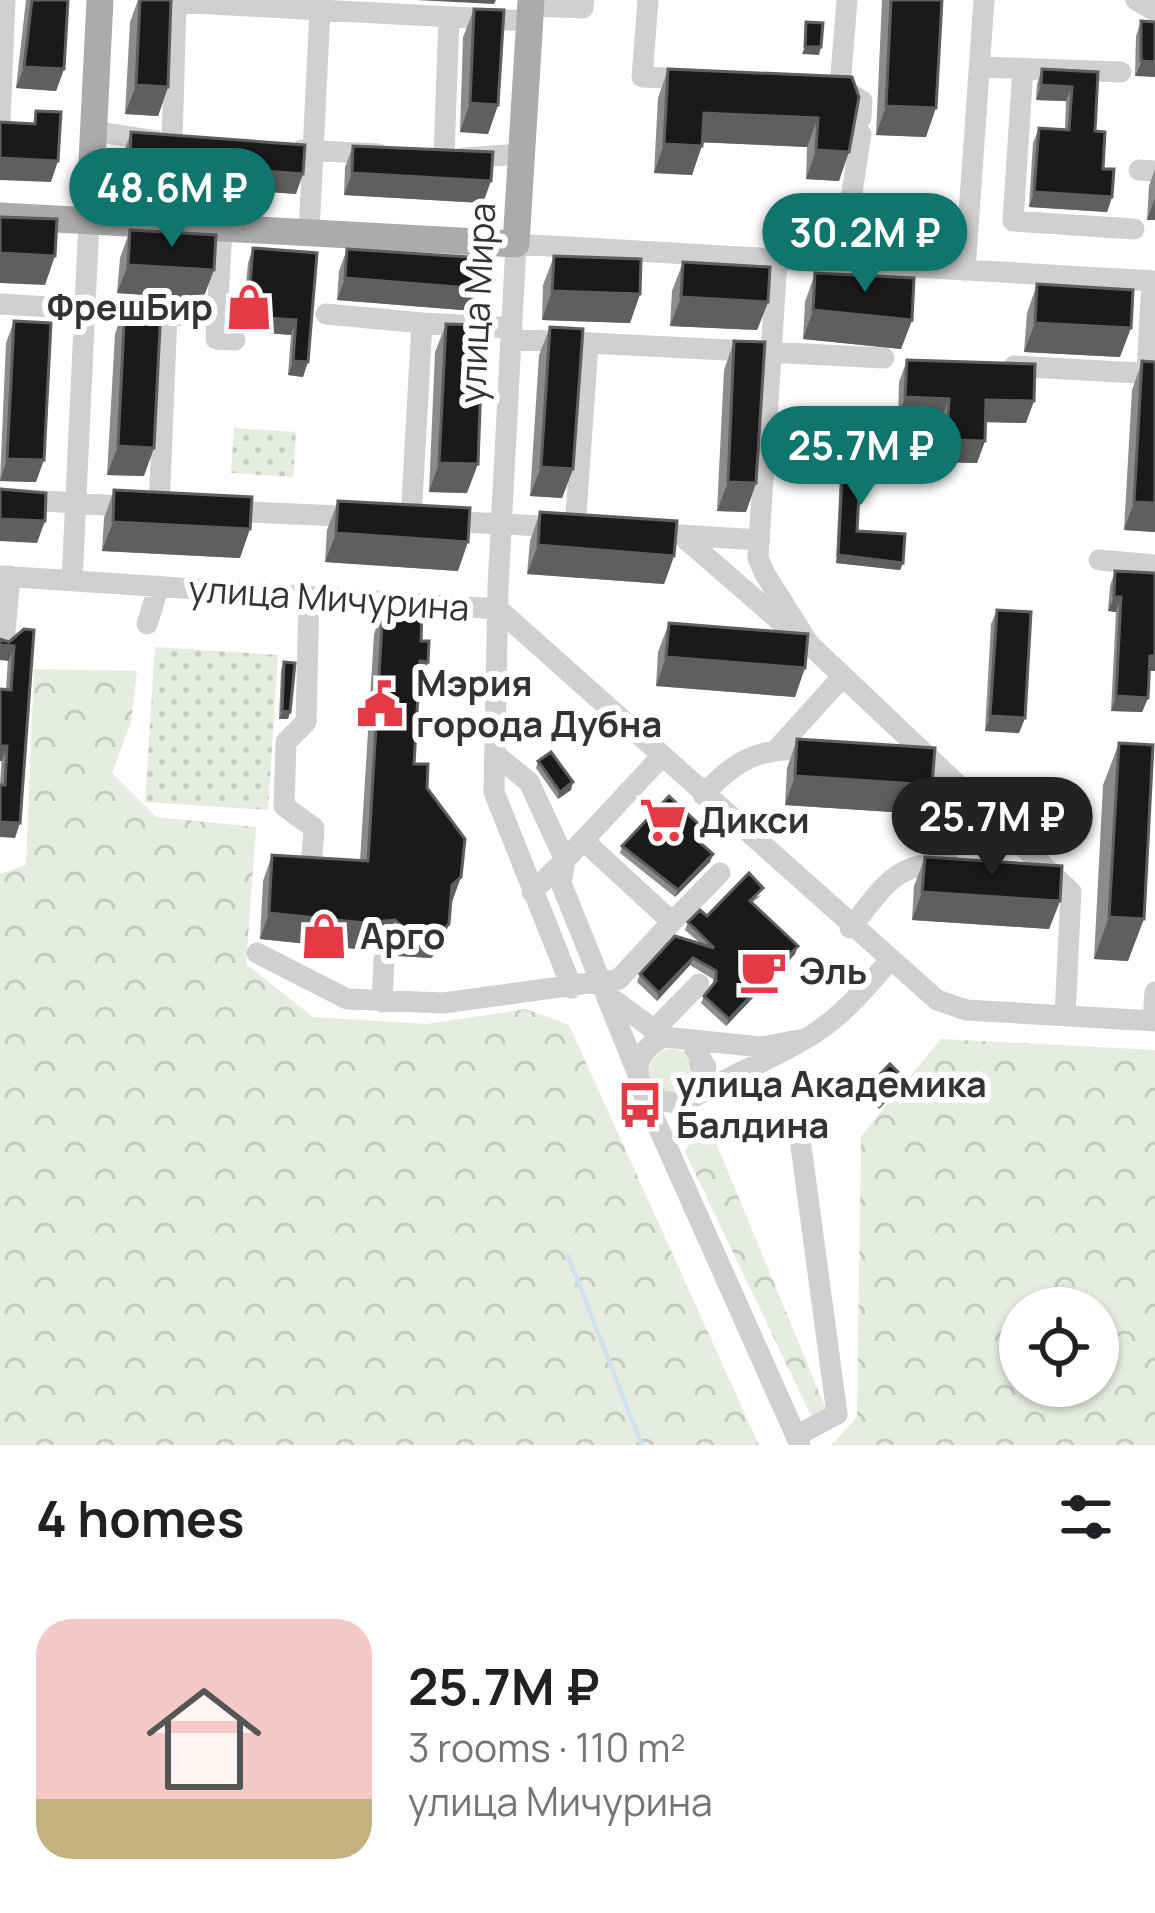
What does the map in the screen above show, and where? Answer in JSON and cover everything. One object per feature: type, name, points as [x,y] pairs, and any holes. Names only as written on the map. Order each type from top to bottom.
[{"type":"main road","points":[[89,220],[100,0]]},
{"type":"main road","name":"улица Мира","points":[[516,244],[530,9]]},
{"type":"main road","points":[[0,216],[516,244]]},
{"type":"street","points":[[0,120],[5,0]]},
{"type":"street","points":[[648,0],[642,77],[708,80]]},
{"type":"street","points":[[840,87],[848,0]]},
{"type":"street","points":[[965,272],[984,0]]},
{"type":"street","points":[[1136,0],[1155,11]]},
{"type":"street","points":[[172,142],[176,2],[449,17],[588,6]]},
{"type":"street","points":[[309,233],[320,10]]},
{"type":"street","points":[[422,156],[449,17]]},
{"type":"street","points":[[980,67],[1121,72]]},
{"type":"street","points":[[1023,68],[1012,221],[1134,229]]},
{"type":"street","points":[[796,85],[840,87],[862,101],[841,264]]},
{"type":"street","points":[[93,131],[196,143]]},
{"type":"street","points":[[268,148],[422,156],[521,154]]},
{"type":"street","points":[[72,581],[89,220]]},
{"type":"street","points":[[222,228],[216,339],[235,340]]},
{"type":"street","points":[[516,244],[1154,281],[1151,374],[1014,366]]},
{"type":"street","name":"улица Мира","points":[[516,244],[494,792],[572,988]]},
{"type":"street","points":[[777,260],[760,541],[765,574],[809,644]]},
{"type":"street","points":[[0,304],[217,317]]},
{"type":"street","points":[[159,508],[167,314]]},
{"type":"street","points":[[326,314],[588,345],[884,358]]},
{"type":"street","points":[[411,519],[422,323]]},
{"type":"street","points":[[588,345],[596,529]]},
{"type":"street","points":[[0,497],[183,509]]},
{"type":"street","points":[[207,510],[502,522],[760,541]]},
{"type":"street","points":[[681,535],[809,644],[1071,892],[1066,1016]]},
{"type":"street","points":[[1099,560],[1155,565]]},
{"type":"street","points":[[4,642],[5,576]]},
{"type":"street","name":"улица Мичурина","points":[[5,576],[498,609],[850,928],[951,1006],[1154,1021]]},
{"type":"street","points":[[147,625],[159,586]]},
{"type":"street","points":[[309,596],[306,722],[286,742],[284,806],[314,828],[312,856]]},
{"type":"street","points":[[778,748],[843,676]]},
{"type":"street","points":[[703,795],[738,760],[778,748],[841,751]]},
{"type":"street","points":[[883,752],[925,754]]},
{"type":"street","points":[[497,756],[529,782],[565,860],[561,884],[672,1165],[798,1441],[837,1414],[801,1146]]},
{"type":"street","points":[[532,892],[661,757]]},
{"type":"street","points":[[584,840],[672,922]]},
{"type":"street","points":[[850,928],[892,877],[917,862],[1046,867]]},
{"type":"street","points":[[606,991],[720,873]]},
{"type":"street","points":[[257,953],[347,999],[443,1003],[572,988],[606,991],[658,1034],[761,1047],[804,1040]]},
{"type":"street","points":[[382,1002],[384,960]]},
{"type":"street","points":[[699,984],[640,1056],[639,1080],[666,1105],[689,1099],[804,1040],[832,1020],[889,961]]},
{"type":"street","points":[[1154,1021],[1155,992]]},
{"type":"street","points":[[672,1165],[672,1129],[706,1066],[690,1041]]},
{"type":"green space","points":[[234,428],[296,432],[293,477],[231,473]]},
{"type":"green space","points":[[155,647],[278,655],[268,810],[145,802]]},
{"type":"green space","points":[[34,669],[137,671],[131,722],[112,773],[156,817],[256,827],[246,964],[313,1017],[427,1024],[526,1009],[569,1025],[759,1445],[0,1445],[0,874],[26,865]]},
{"type":"green space","points":[[941,1039],[1155,1050],[1155,1445],[832,1445],[857,1417],[861,1136]]},
{"type":"green space","points":[[672,1049],[688,1056],[695,1072],[688,1088],[672,1095],[656,1088],[649,1072],[656,1056]]},
{"type":"green space","points":[[705,1116],[826,1409],[814,1422],[685,1152]]},
{"type":"building","points":[[32,0],[68,0],[64,69],[24,67]]},
{"type":"building","points":[[140,0],[171,0],[168,87],[136,85]]},
{"type":"building","points":[[891,0],[942,0],[936,108],[886,106]]},
{"type":"building","points":[[474,9],[504,10],[498,105],[470,103]]},
{"type":"building","points":[[1141,21],[1155,22],[1155,62],[1141,61]]},
{"type":"building","points":[[806,22],[823,23],[821,47],[805,47]]},
{"type":"building","points":[[668,69],[852,77],[859,97],[849,152],[816,150],[818,118],[704,113],[702,146],[664,144]]},
{"type":"building","points":[[1042,69],[1098,72],[1095,131],[1105,132],[1103,169],[1114,169],[1112,197],[1034,192],[1039,128],[1069,130],[1072,87],[1041,85]]},
{"type":"building","points":[[36,111],[61,112],[58,161],[0,158],[0,122],[35,124]]},
{"type":"building","points":[[131,132],[305,145],[303,174],[130,161]]},
{"type":"building","points":[[353,146],[493,152],[491,181],[352,173]]},
{"type":"building","points":[[0,217],[57,219],[55,256],[0,253]]},
{"type":"building","points":[[130,230],[216,235],[214,270],[128,265]]},
{"type":"building","points":[[253,248],[317,253],[308,362],[293,361],[296,320],[252,317],[241,310],[242,294],[249,295]]},
{"type":"building","points":[[347,249],[484,258],[482,289],[345,278]]},
{"type":"building","points":[[554,256],[641,259],[640,294],[552,291]]},
{"type":"building","points":[[683,262],[770,267],[768,302],[681,297]]},
{"type":"building","points":[[815,273],[914,278],[912,320],[813,310]]},
{"type":"building","points":[[1037,284],[1133,290],[1131,328],[1035,323]]},
{"type":"building","points":[[125,305],[161,307],[154,448],[118,446]]},
{"type":"building","points":[[14,321],[51,323],[44,460],[7,459]]},
{"type":"building","points":[[446,324],[483,325],[478,464],[439,463]]},
{"type":"building","points":[[550,327],[583,329],[573,469],[541,467]]},
{"type":"building","points":[[734,341],[765,342],[756,483],[728,482]]},
{"type":"building","points":[[907,360],[1035,364],[1034,401],[986,400],[985,441],[947,440],[949,399],[905,397]]},
{"type":"building","points":[[1142,361],[1155,362],[1155,503],[1134,502]]},
{"type":"building","points":[[845,419],[863,420],[857,531],[905,534],[903,563],[838,555]]},
{"type":"building","points":[[0,489],[46,493],[45,521],[0,519]]},
{"type":"building","points":[[114,490],[252,497],[250,529],[113,522]]},
{"type":"building","points":[[338,501],[470,508],[468,542],[336,533]]},
{"type":"building","points":[[540,512],[677,521],[674,556],[538,545]]},
{"type":"building","points":[[1115,571],[1155,573],[1155,656],[1150,656],[1148,698],[1116,696],[1121,597],[1114,597]]},
{"type":"building","points":[[383,608],[422,611],[421,641],[429,641],[428,662],[420,661],[414,764],[428,764],[427,788],[465,839],[461,877],[452,885],[449,924],[440,932],[407,931],[395,920],[365,923],[269,913],[272,855],[368,861]]},
{"type":"building","points":[[997,610],[1031,612],[1025,718],[990,716]]},
{"type":"building","points":[[669,623],[808,634],[805,668],[666,657]]},
{"type":"building","points":[[24,629],[34,630],[20,823],[0,822],[7,746],[0,746],[0,689],[11,690],[14,646],[0,645],[0,639],[9,642]]},
{"type":"building","points":[[284,662],[295,663],[290,712],[282,711]]},
{"type":"building","points":[[797,739],[935,748],[932,785],[795,776]]},
{"type":"building","points":[[1119,743],[1153,745],[1144,919],[1109,917]]},
{"type":"building","points":[[551,752],[573,782],[560,792],[538,761]]},
{"type":"building","points":[[669,796],[706,831],[697,840],[713,854],[678,890],[622,846]]},
{"type":"building","points":[[925,857],[1062,866],[1060,901],[922,892]]},
{"type":"building","points":[[749,873],[763,888],[750,901],[798,946],[729,1019],[704,996],[716,981],[716,971],[693,958],[659,993],[640,974],[675,936],[714,948],[688,922],[700,910],[707,916]]},
{"type":"building","points":[[890,1064],[904,1078],[881,1101],[867,1088]]},
{"type":"waterway","points":[[568,1256],[642,1445]]},
{"type":"place","name":"ФрешБир","points":[[249,307]]},
{"type":"place","name":"Мэрия города Дубна","points":[[380,704]]},
{"type":"place","name":"Дикси","points":[[663,820]]},
{"type":"place","name":"Арго","points":[[324,936]]},
{"type":"place","name":"Эль","points":[[763,971]]},
{"type":"place","name":"улица Академика Балдина","points":[[640,1105]]}]
